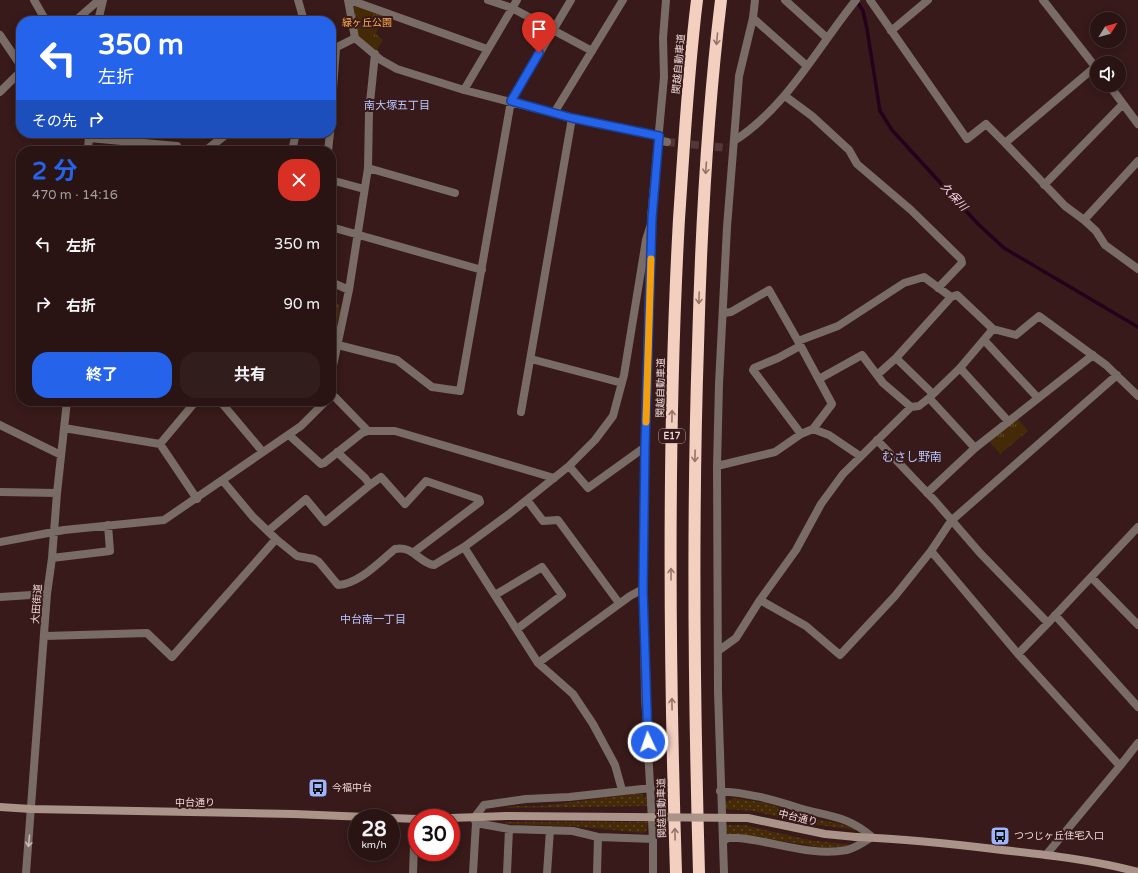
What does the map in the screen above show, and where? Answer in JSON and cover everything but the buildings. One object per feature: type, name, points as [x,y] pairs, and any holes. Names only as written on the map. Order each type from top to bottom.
[{"type":"highway","name":"関越自動車道","points":[[676,873],[671,674],[670,501],[674,308],[683,159],[697,0]]},
{"type":"highway","name":"E17","points":[[699,873],[694,505],[700,267],[707,159],[721,0]]},
{"type":"street","points":[[34,0],[43,16]]},
{"type":"street","points":[[81,16],[99,0]]},
{"type":"street","points":[[99,16],[103,0]]},
{"type":"street","points":[[298,0],[303,16]]},
{"type":"street","points":[[487,48],[349,0],[355,38],[381,60],[397,69],[464,90],[661,139]]},
{"type":"street","points":[[488,0],[512,8],[592,51]]},
{"type":"street","points":[[464,90],[487,48],[517,0]]},
{"type":"street","points":[[338,345],[397,360],[432,387],[460,391],[511,101],[571,0]]},
{"type":"street","points":[[554,113],[623,0]]},
{"type":"street","points":[[653,873],[653,839],[645,695],[643,590],[645,447],[651,224],[661,139],[666,0]]},
{"type":"street","points":[[724,873],[720,791],[718,651],[717,466],[719,384],[724,313],[731,146],[739,76],[753,18],[755,0]]},
{"type":"street","points":[[785,0],[827,38]]},
{"type":"street","points":[[870,0],[967,139],[986,124],[1065,206],[1096,231],[1105,245],[1138,269]]},
{"type":"street","points":[[891,31],[928,0]]},
{"type":"street","points":[[1043,0],[1090,60]]},
{"type":"street","points":[[731,146],[756,125],[785,96],[854,2]]},
{"type":"street","points":[[753,18],[807,66]]},
{"type":"street","points":[[0,35],[16,59]]},
{"type":"street","points":[[336,48],[355,38]]},
{"type":"street","points":[[336,353],[349,290],[368,168],[369,112],[375,54]]},
{"type":"street","points":[[1005,143],[1090,73]]},
{"type":"street","points":[[0,92],[16,76]]},
{"type":"street","points":[[1114,92],[1138,124]]},
{"type":"street","points":[[785,96],[812,116],[850,150],[856,164],[911,210],[961,259],[962,262],[938,288]]},
{"type":"street","points":[[1044,185],[1123,104]]},
{"type":"street","points":[[521,412],[572,118]]},
{"type":"street","points":[[113,138],[177,146]]},
{"type":"street","points":[[211,146],[222,138]]},
{"type":"street","points":[[1084,220],[1138,161]]},
{"type":"street","points":[[368,168],[455,193]]},
{"type":"street","points":[[336,181],[364,189]]},
{"type":"street","points":[[223,480],[252,517],[276,539],[297,556],[314,559],[319,562],[338,585],[346,585],[363,575],[395,549],[401,548],[414,552],[429,565],[434,565],[464,547],[527,500],[569,466],[595,440],[613,416],[617,408],[622,383],[646,240],[651,224]]},
{"type":"street","points":[[336,229],[482,270]]},
{"type":"street","points":[[802,434],[753,370],[754,368],[778,358],[799,344],[838,326],[904,283],[924,277],[951,297]]},
{"type":"street","points":[[336,284],[349,290]]},
{"type":"street","points":[[717,466],[775,452],[802,434],[813,429],[832,405],[769,290],[731,312],[724,313]]},
{"type":"street","points":[[877,375],[896,358],[951,297],[957,295],[993,329],[1016,335],[1039,316],[1093,355],[1138,396]]},
{"type":"street","points":[[718,651],[736,638],[760,600],[796,550],[821,504],[860,456],[911,407],[919,406],[931,396],[960,368],[993,329]]},
{"type":"street","points":[[984,340],[1037,397]]},
{"type":"street","points":[[819,379],[862,355],[883,383],[911,407]]},
{"type":"street","points":[[926,493],[975,448],[1037,397],[1093,355]]},
{"type":"street","points":[[896,358],[931,396],[975,448]]},
{"type":"street","points":[[531,359],[622,383]]},
{"type":"street","points":[[960,368],[1008,421]]},
{"type":"street","points":[[760,600],[806,626],[840,654],[895,596],[931,551],[952,521],[1117,376]]},
{"type":"street","points":[[336,399],[368,431]]},
{"type":"street","name":"大田街道","points":[[26,873],[47,594],[52,558],[66,406]]},
{"type":"street","points":[[160,444],[192,406]]},
{"type":"street","points":[[224,406],[262,451]]},
{"type":"street","points":[[0,542],[54,532],[164,520],[197,499],[262,451],[289,435],[301,426],[321,406]]},
{"type":"street","points":[[0,425],[61,455]]},
{"type":"street","points":[[64,428],[160,444],[197,499]]},
{"type":"street","points":[[813,429],[829,435],[860,456]]},
{"type":"street","points":[[289,435],[321,464],[362,433],[368,431],[395,431],[554,478]]},
{"type":"street","points":[[877,440],[980,553],[1048,623]]},
{"type":"street","points":[[569,466],[588,488],[645,447]]},
{"type":"street","points":[[337,452],[365,478],[370,485]]},
{"type":"street","points":[[268,531],[306,499],[325,522],[381,477],[405,504],[426,481],[480,499],[480,502],[414,552]]},
{"type":"street","points":[[0,492],[57,493]]},
{"type":"street","points":[[527,500],[543,521],[558,520],[619,603]]},
{"type":"street","points":[[52,558],[110,551],[108,525]]},
{"type":"street","points":[[1018,654],[1138,527]]},
{"type":"street","points":[[45,636],[147,633],[172,657],[276,539]]},
{"type":"street","points":[[464,547],[538,662],[573,694],[593,724],[615,765],[622,790]]},
{"type":"street","points":[[931,551],[1018,654],[1120,766]]},
{"type":"street","points":[[495,595],[542,567],[562,595],[517,629]]},
{"type":"street","points":[[1091,577],[1138,625]]},
{"type":"street","points":[[538,662],[619,603],[643,590]]},
{"type":"street","points":[[0,597],[47,594]]},
{"type":"street","points":[[1055,615],[1138,707]]},
{"type":"street","points":[[1046,855],[1138,743]]},
{"type":"street","points":[[473,873],[475,820],[484,805],[526,799],[569,797],[650,788]]},
{"type":"street","points":[[720,791],[763,796],[798,808],[837,816],[860,826],[872,838],[848,849],[832,851],[803,849],[742,838],[728,838],[723,841]]},
{"type":"street","name":"中台通り","points":[[0,807],[348,816]]},
{"type":"street","name":"中台通り","points":[[460,819],[475,820],[506,816],[748,818],[819,833],[1046,855],[1117,866],[1138,872]]},
{"type":"street","points":[[475,820],[509,829],[572,831],[598,838],[653,839]]},
{"type":"street","points":[[507,873],[509,829]]},
{"type":"street","points":[[547,873],[550,830]]},
{"type":"street","points":[[597,873],[598,838]]},
{"type":"street","points":[[413,873],[414,861]]},
{"type":"green space","name":"緑ヶ丘公園","points":[[353,4],[382,15],[376,34],[383,40],[376,52],[358,35]]},
{"type":"green space","points":[[336,303],[339,304],[340,313],[336,324]]},
{"type":"green space","points":[[1018,419],[1028,431],[1000,454],[989,441]]},
{"type":"green space","points":[[642,794],[646,798],[648,806],[505,808],[513,806],[541,806]]},
{"type":"green space","points":[[735,798],[766,803],[806,817],[855,827],[857,830],[803,823],[754,811],[725,809],[725,802]]},
{"type":"green space","points":[[504,822],[648,822],[646,832],[643,833],[572,826],[506,824]]},
{"type":"green space","points":[[725,825],[744,825],[809,840],[854,845],[826,848],[759,837],[727,834]]},
{"type":"waterway","name":"久保川","points":[[856,0],[863,11],[867,29],[880,111],[892,130],[978,224],[1004,248],[1138,327]]},
{"type":"tunnel","points":[[667,142],[727,148]]},
{"type":"slow traffic","points":[[646,422],[651,259]]},
{"type":"place","name":"今福中台","points":[[318,788]]},
{"type":"place","name":"つつじヶ丘住宅入口","points":[[1000,836]]},
{"type":"district","name":"南大塚五丁目","points":[[397,105]]},
{"type":"district","name":"むさし野南","points":[[912,457]]},
{"type":"district","name":"中台南一丁目","points":[[373,619]]},
{"type":"route","points":[[539,53],[511,101],[572,118],[659,136],[652,218],[645,447],[643,590],[645,695],[648,742]]}]
